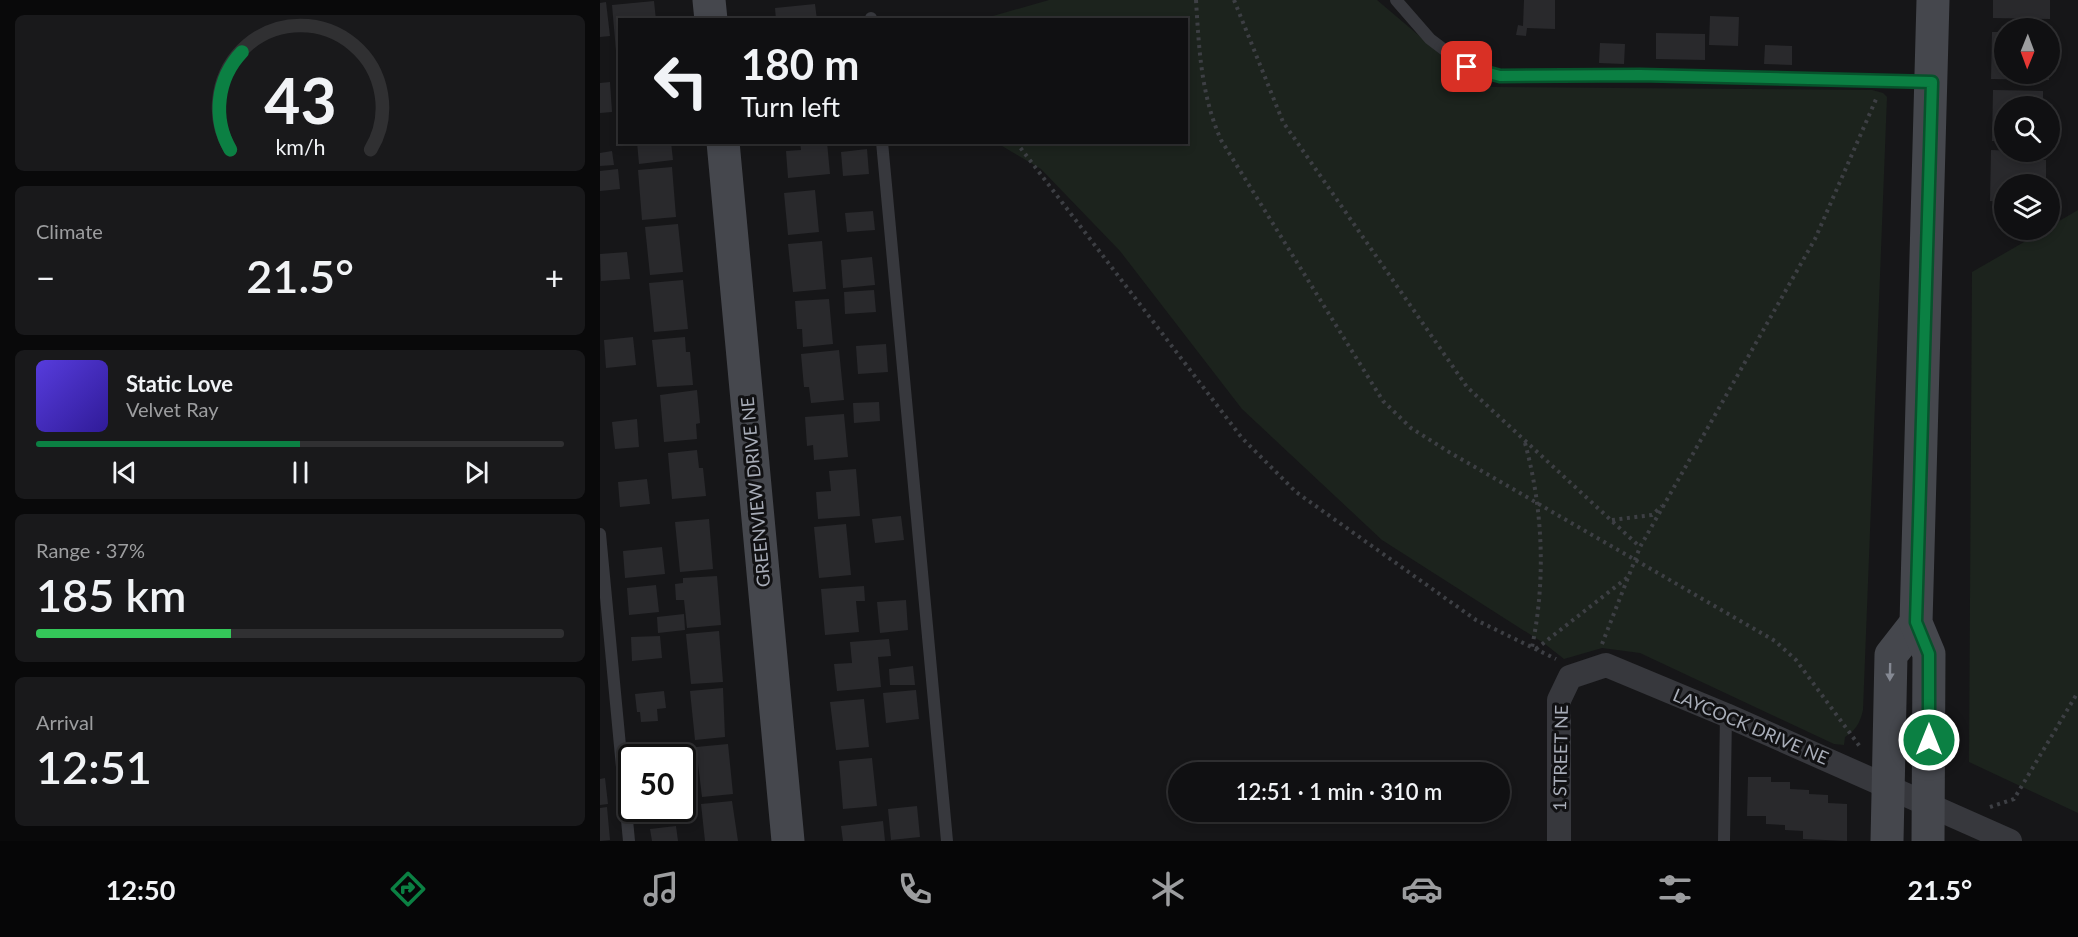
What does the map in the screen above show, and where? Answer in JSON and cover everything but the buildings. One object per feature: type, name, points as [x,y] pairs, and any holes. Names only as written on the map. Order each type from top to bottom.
[{"type":"main road","points":[[709,0],[711,18]]},
{"type":"main road","points":[[1928,841],[1929,654],[1916,622],[1934,0]]},
{"type":"main road","name":"GREENVIEW DRIVE NE","points":[[723,144],[788,841]]},
{"type":"main road","points":[[1887,841],[1891,655],[1916,622]]},
{"type":"street","name":"LAYCOCK DRIVE NE","points":[[1564,668],[1606,665],[1726,715],[2010,841]]},
{"type":"street","name":"1 STREET NE","points":[[1559,841],[1559,700],[1564,668]]},
{"type":"lane","points":[[1396,0],[1430,39],[1467,67],[1500,76],[1640,75],[1932,82]]},
{"type":"lane","points":[[882,144],[947,841]]},
{"type":"lane","points":[[600,534],[629,841]]},
{"type":"lane","points":[[1724,841],[1726,715]]},
{"type":"path","points":[[1196,0],[1203,87],[1210,116],[1221,140],[1383,401],[1410,428],[1775,640],[1796,660],[1888,786]]},
{"type":"path","points":[[1234,0],[1283,122],[1467,387],[1640,547]]},
{"type":"path","points":[[1599,652],[1640,547],[1815,239],[1874,100],[1892,82]]},
{"type":"path","points":[[1018,144],[1242,438],[1296,492],[1476,620],[1534,648],[1564,668]]},
{"type":"path","points":[[1524,441],[1534,476],[1540,546],[1539,614],[1534,648]]},
{"type":"path","points":[[1612,520],[1652,515],[1665,504]]},
{"type":"path","points":[[1534,648],[1629,576]]},
{"type":"path","points":[[1967,822],[1976,811],[2014,799],[2078,692]]},
{"type":"shaded area","points":[[1049,0],[1377,0],[1469,78],[1492,87],[1872,90],[1883,93],[1887,97],[1863,710],[1857,726],[1845,737],[1844,745],[1834,744],[1640,653],[1602,648],[1564,659],[1545,644],[1382,540],[1242,409],[1120,251],[1041,169],[999,144],[1188,144],[1188,18],[986,18]]},
{"type":"shaded area","points":[[2078,210],[2078,813],[1969,762],[1972,272],[2028,240],[2060,240],[2060,221]]},
{"type":"route","points":[[1467,67],[1500,76],[1640,75],[1932,82],[1916,622],[1929,654],[1929,740]]}]
